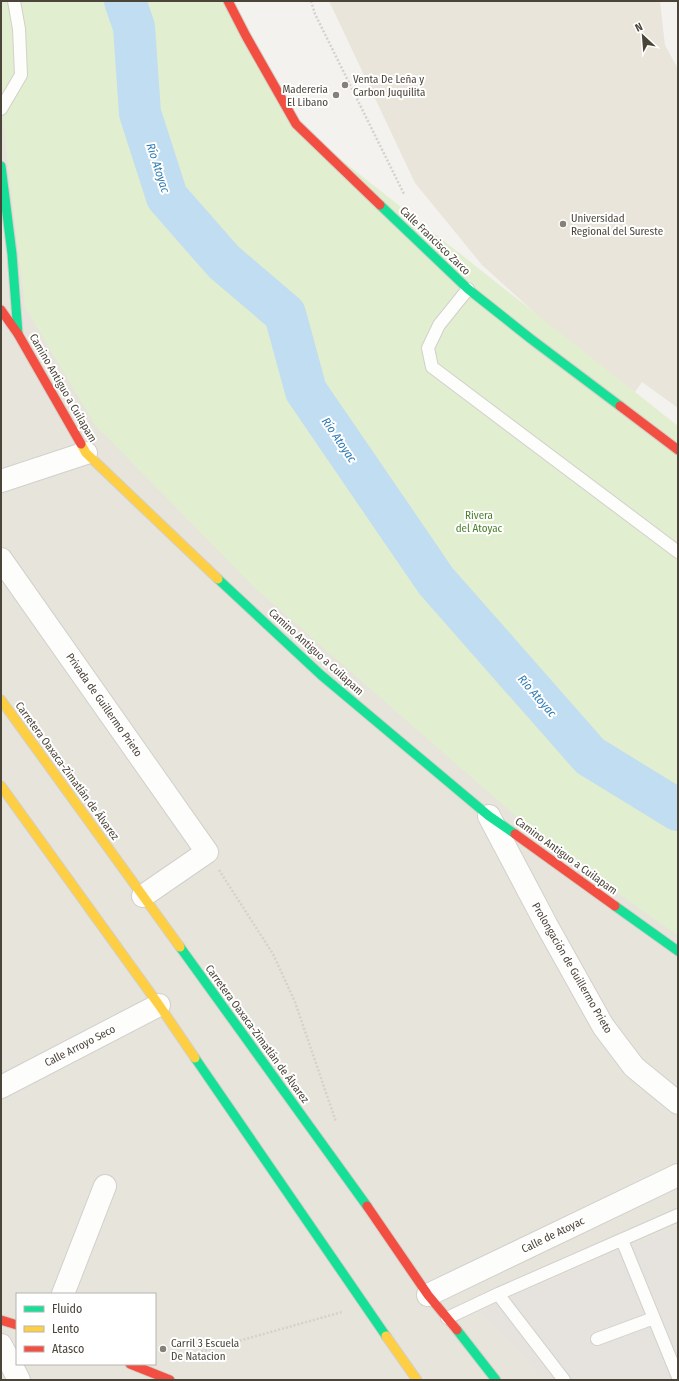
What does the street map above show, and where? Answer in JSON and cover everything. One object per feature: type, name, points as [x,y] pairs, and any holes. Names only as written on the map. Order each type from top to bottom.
[{"type":"street","name":"Calle Francisco Zarco","points":[[228,1],[296,124],[468,289],[531,339],[678,450]]},
{"type":"street","points":[[1,166],[12,254],[18,334]]},
{"type":"street","name":"Camino Antiguo a Cuilapam","points":[[1,310],[18,334],[86,453],[321,675],[489,816],[678,951]]},
{"type":"street","points":[[1,481],[86,453]]},
{"type":"street","name":"Privada de Guillermo Prieto","points":[[1,559],[207,852]]},
{"type":"street","name":"Carretera Oaxaca-Zimatlán de Álvarez","points":[[1,700],[364,1202],[428,1295],[496,1380]]},
{"type":"street","points":[[1,786],[159,1005],[417,1380]]},
{"type":"street","name":"Prolongación de Guillermo Prieto","points":[[489,816],[546,924],[603,1026],[634,1067],[678,1103]]},
{"type":"street","points":[[143,896],[207,852]]},
{"type":"street","name":"Calle Arroyo Seco","points":[[1,1087],[159,1005]]},
{"type":"street","name":"Calle de Atoyac","points":[[428,1295],[678,1174]]},
{"type":"street","points":[[63,1293],[104,1186]]},
{"type":"street","points":[[1,1320],[16,1324]]},
{"type":"street","points":[[1,1345],[20,1380]]},
{"type":"street","points":[[133,1365],[170,1380]]},
{"type":"lane","points":[[1,109],[21,75],[19,29],[14,1]]},
{"type":"lane","points":[[468,289],[439,325],[428,348],[432,366],[677,550]]},
{"type":"lane","points":[[447,1318],[678,1215]]},
{"type":"lane","points":[[622,1240],[678,1377]]},
{"type":"lane","points":[[498,1294],[564,1380]]},
{"type":"lane","points":[[597,1339],[654,1318]]},
{"type":"path","points":[[311,1],[315,14],[406,200]]},
{"type":"path","points":[[207,852],[273,954],[294,1002],[338,1128]]},
{"type":"path","points":[[156,1364],[366,1306]]},
{"type":"path","points":[[142,1368],[153,1365]]},
{"type":"shaded area","name":"Universidad Regional del Sureste","points":[[329,1],[660,1],[665,45],[678,69],[678,408],[642,382],[630,399],[482,265],[415,183]]},
{"type":"shaded area","points":[[1,105],[678,821],[678,1380],[1,1380]]},
{"type":"shaded area","points":[[678,1226],[678,1380],[544,1380],[480,1310]]},
{"type":"green space","name":"Rivera del Atoyac","points":[[1,1],[231,1],[296,124],[678,426],[678,936],[543,840],[254,587],[95,425],[25,307],[1,105]]},
{"type":"waterway","name":"Río Atoyac","points":[[125,1],[134,27],[140,113],[167,197],[224,262],[285,314],[306,391],[436,581],[590,756],[678,810]]},
{"type":"traffic: fast","points":[[1,166],[12,254],[18,334]]},
{"type":"traffic: fast","points":[[380,205],[468,289],[620,406]]},
{"type":"traffic: fast","points":[[218,579],[321,675],[489,816],[515,834]]},
{"type":"traffic: fast","points":[[615,906],[678,951]]},
{"type":"traffic: fast","points":[[180,947],[367,1206]]},
{"type":"traffic: fast","points":[[195,1058],[386,1336]]},
{"type":"traffic: fast","points":[[457,1330],[496,1380]]},
{"type":"traffic: slow","points":[[81,444],[86,453],[218,579]]},
{"type":"traffic: slow","points":[[1,700],[180,947]]},
{"type":"traffic: slow","points":[[1,786],[159,1005],[195,1058]]},
{"type":"traffic: slow","points":[[386,1336],[417,1380]]},
{"type":"traffic: jam","points":[[228,1],[296,124],[380,205]]},
{"type":"traffic: jam","points":[[1,310],[18,334],[81,444]]},
{"type":"traffic: jam","points":[[620,406],[678,450]]},
{"type":"traffic: jam","points":[[515,834],[615,906]]},
{"type":"traffic: jam","points":[[367,1206],[428,1295],[457,1330]]},
{"type":"traffic: jam","points":[[1,1320],[16,1325]]},
{"type":"traffic: jam","points":[[132,1365],[170,1380]]},
{"type":"place","name":"Venta De Leña y Carbon Juquilita","points":[[345,85]]},
{"type":"place","name":"Madereria El Libano","points":[[336,95]]},
{"type":"place","name":"Universidad Regional del Sureste","points":[[563,224]]},
{"type":"place","name":"Carril 3 Escuela De Natacion","points":[[163,1349]]}]
